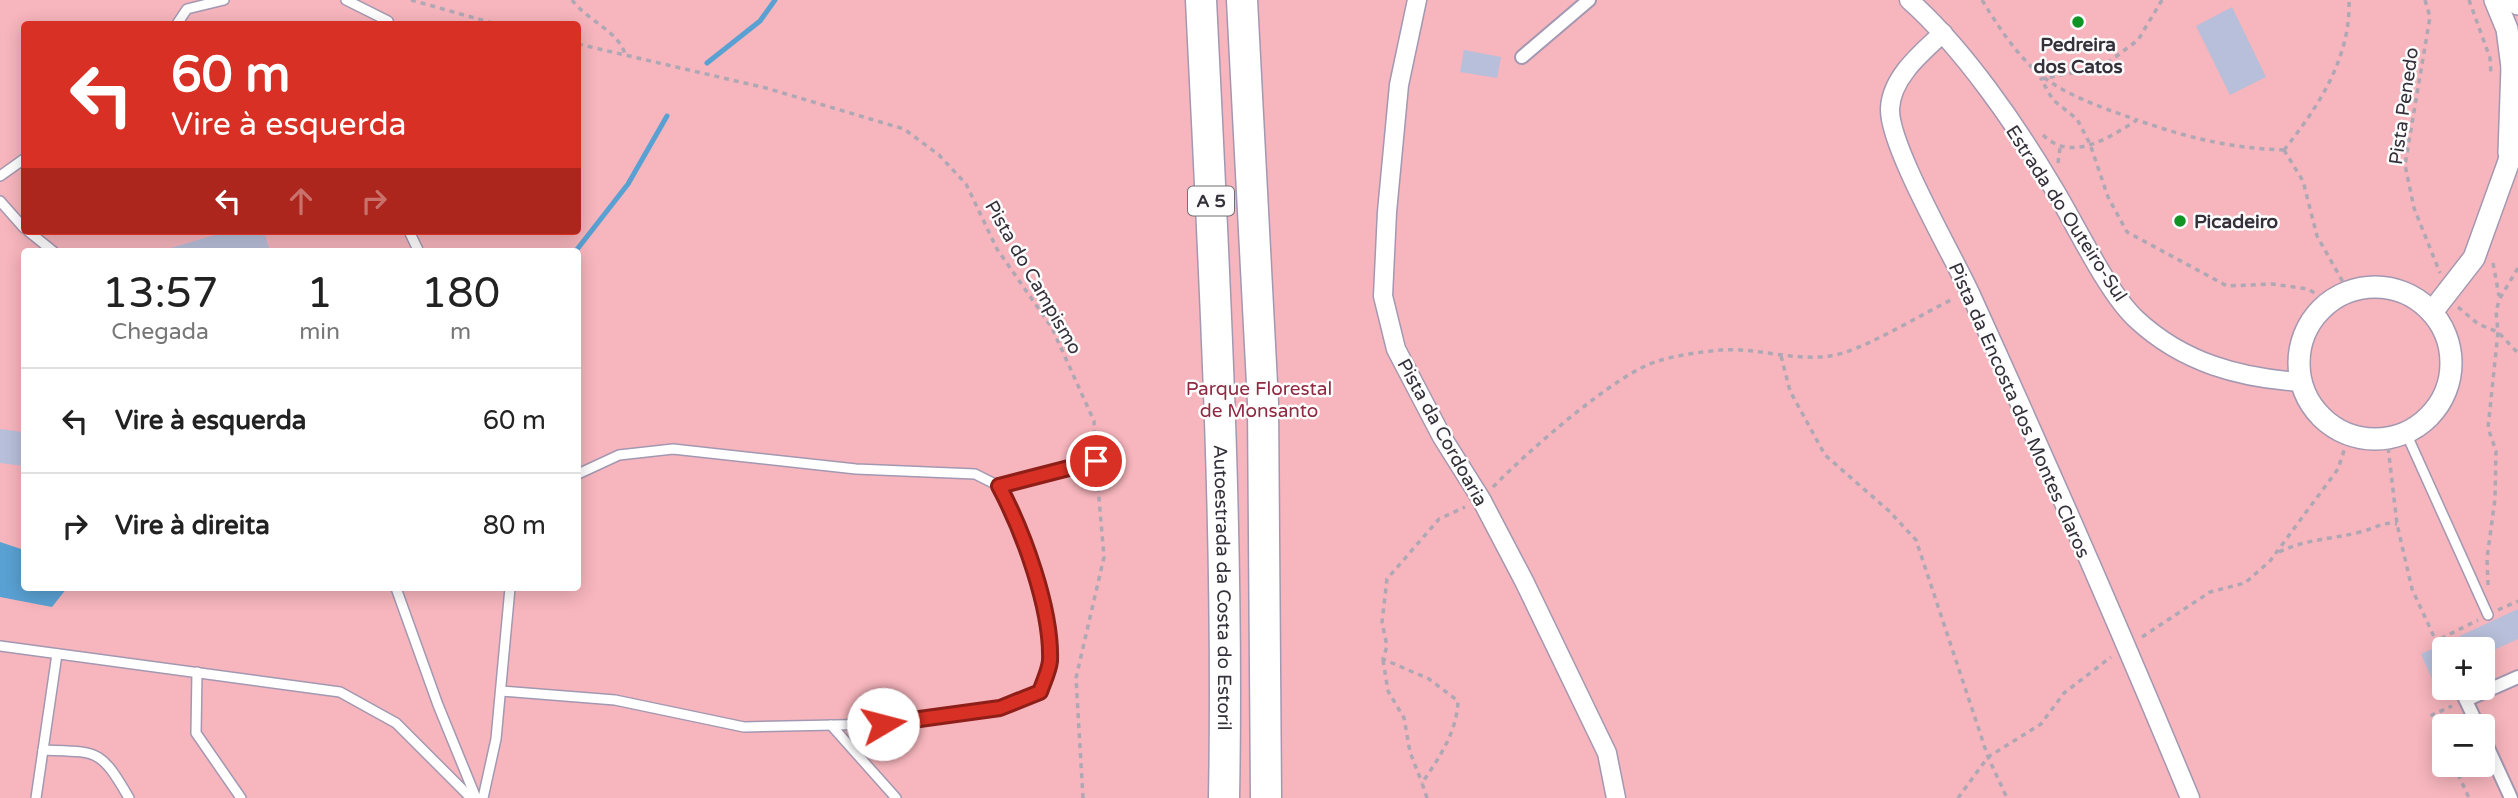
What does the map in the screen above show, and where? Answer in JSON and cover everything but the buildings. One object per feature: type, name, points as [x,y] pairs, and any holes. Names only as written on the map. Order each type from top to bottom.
[{"type":"highway","name":"Autoestrada da Costa do Estoril","points":[[1201,0],[1214,257],[1226,620],[1224,798]]},
{"type":"highway","name":"A 5","points":[[1242,0],[1263,402],[1266,798]]},
{"type":"street","name":"Pista da Cordoaria","points":[[1417,0],[1399,85],[1387,212],[1383,296],[1396,349],[1441,437],[1481,499],[1607,753],[1616,798]]},
{"type":"street","points":[[1522,57],[1589,0]]},
{"type":"street","name":"Estrada do Outeiro-Sul","points":[[1909,0],[1943,33],[2020,136],[2099,267],[2135,318],[2176,350],[2222,371],[2301,382]]},
{"type":"street","points":[[2432,312],[2474,258],[2515,146],[2515,61],[2496,0]]},
{"type":"street","points":[[2514,0],[2518,4]]},
{"type":"street","name":"Pista da Encosta dos Montes Claros","points":[[1943,33],[1897,83],[1890,110],[1906,162],[1969,292],[2190,798]]},
{"type":"street","points":[[2376,287],[2402,291],[2432,312],[2451,355],[2450,379],[2441,401],[2426,420],[2396,435],[2349,435],[2319,414],[2301,382],[2299,360],[2303,338],[2314,318],[2329,302],[2348,291],[2376,287]]},
{"type":"street","points":[[2495,684],[2518,677]]},
{"type":"street","points":[[2495,763],[2511,798]]},
{"type":"lane","points":[[179,21],[187,9],[224,0]]},
{"type":"lane","points":[[346,0],[388,21]]},
{"type":"lane","points":[[0,176],[21,161]]},
{"type":"lane","points":[[0,201],[21,224]]},
{"type":"lane","points":[[33,235],[49,248]]},
{"type":"lane","points":[[2396,435],[2488,615]]},
{"type":"lane","points":[[501,691],[615,700],[744,727],[883,724],[1000,708],[1040,692],[1050,663],[1046,624],[1017,519],[999,486],[975,474],[856,469],[673,449],[618,455],[581,473]]},
{"type":"lane","points":[[999,486],[1096,461]]},
{"type":"lane","points":[[397,591],[438,705],[476,798]]},
{"type":"lane","points":[[483,798],[496,739],[510,591]]},
{"type":"lane","points":[[0,649],[57,654],[340,692],[396,723],[471,798]]},
{"type":"lane","points":[[36,798],[57,654]]},
{"type":"lane","points":[[197,672],[196,733],[240,798]]},
{"type":"lane","points":[[831,725],[896,798]]},
{"type":"lane","points":[[43,750],[93,752],[110,764],[129,798]]},
{"type":"path","points":[[411,0],[485,21]]},
{"type":"path","points":[[422,4],[427,0]]},
{"type":"path","points":[[572,0],[584,16],[621,40],[625,55]]},
{"type":"path","points":[[1982,0],[2020,56],[2041,79],[2053,100],[2077,119],[2090,144],[2108,197],[2127,232],[2227,286],[2272,284],[2308,289],[2329,302]]},
{"type":"path","points":[[2041,79],[2102,67],[2138,40],[2162,0]]},
{"type":"path","points":[[2284,150],[2317,109],[2339,61],[2349,0]]},
{"type":"path","name":"Pista Penedo","points":[[2425,0],[2430,18],[2405,165],[2414,208],[2449,293],[2462,313],[2498,332],[2518,353]]},
{"type":"path","points":[[2469,0],[2490,58],[2491,82]]},
{"type":"path","name":"Pista do Campismo","points":[[581,45],[766,88],[904,129],[939,155],[966,184],[997,249],[1052,328],[1094,421],[1104,557],[1076,678],[1083,798]]},
{"type":"path","points":[[2041,79],[2065,93],[2196,140],[2236,148],[2284,150]]},
{"type":"path","points":[[2036,126],[2060,148],[2106,141],[2137,121]]},
{"type":"path","points":[[2284,150],[2303,181],[2317,236],[2348,291]]},
{"type":"path","points":[[2478,593],[2490,584],[2487,558],[2495,499],[2496,451],[2488,428],[2498,332],[2496,323],[2500,298],[2518,268]]},
{"type":"path","points":[[1427,798],[1410,752],[1404,718],[1388,691],[1383,659],[1387,646],[1382,622],[1387,579],[1439,519],[1481,499],[1515,464],[1637,370],[1657,361],[1723,350],[1799,358],[1842,353],[1969,292]]},
{"type":"path","points":[[1781,356],[1790,391],[1825,455],[1889,511],[1916,540],[1988,757],[2007,798]]},
{"type":"path","points":[[1958,798],[1988,757],[2042,724],[2064,693],[2126,647],[2210,592],[2245,583],[2276,554],[2338,469],[2349,435]]},
{"type":"path","points":[[2396,435],[2397,524],[2412,589],[2437,643],[2518,601]]},
{"type":"path","points":[[2276,554],[2303,541],[2361,532],[2385,522],[2397,524]]},
{"type":"path","points":[[1383,659],[1429,679],[1458,701],[1457,720],[1441,754],[1422,783]]},
{"type":"path","points":[[2434,714],[2444,710]]},
{"type":"path","points":[[2459,777],[2469,798]]},
{"type":"green space","name":"Parque Florestal de Monsanto","points":[[0,0],[2518,0],[2518,798],[0,798]]},
{"type":"water","points":[[0,542],[21,549],[21,591],[65,591],[52,607],[0,597]]},
{"type":"waterway","points":[[707,63],[760,21],[775,0]]},
{"type":"waterway","points":[[578,248],[628,184],[667,116]]},
{"type":"place","name":"Pedreira dos Catos","points":[[2078,22]]},
{"type":"place","name":"Picadeiro","points":[[2180,221]]},
{"type":"route","points":[[883,724],[1000,708],[1040,692],[1050,663],[1046,624],[1017,519],[999,486],[1096,461]]}]
